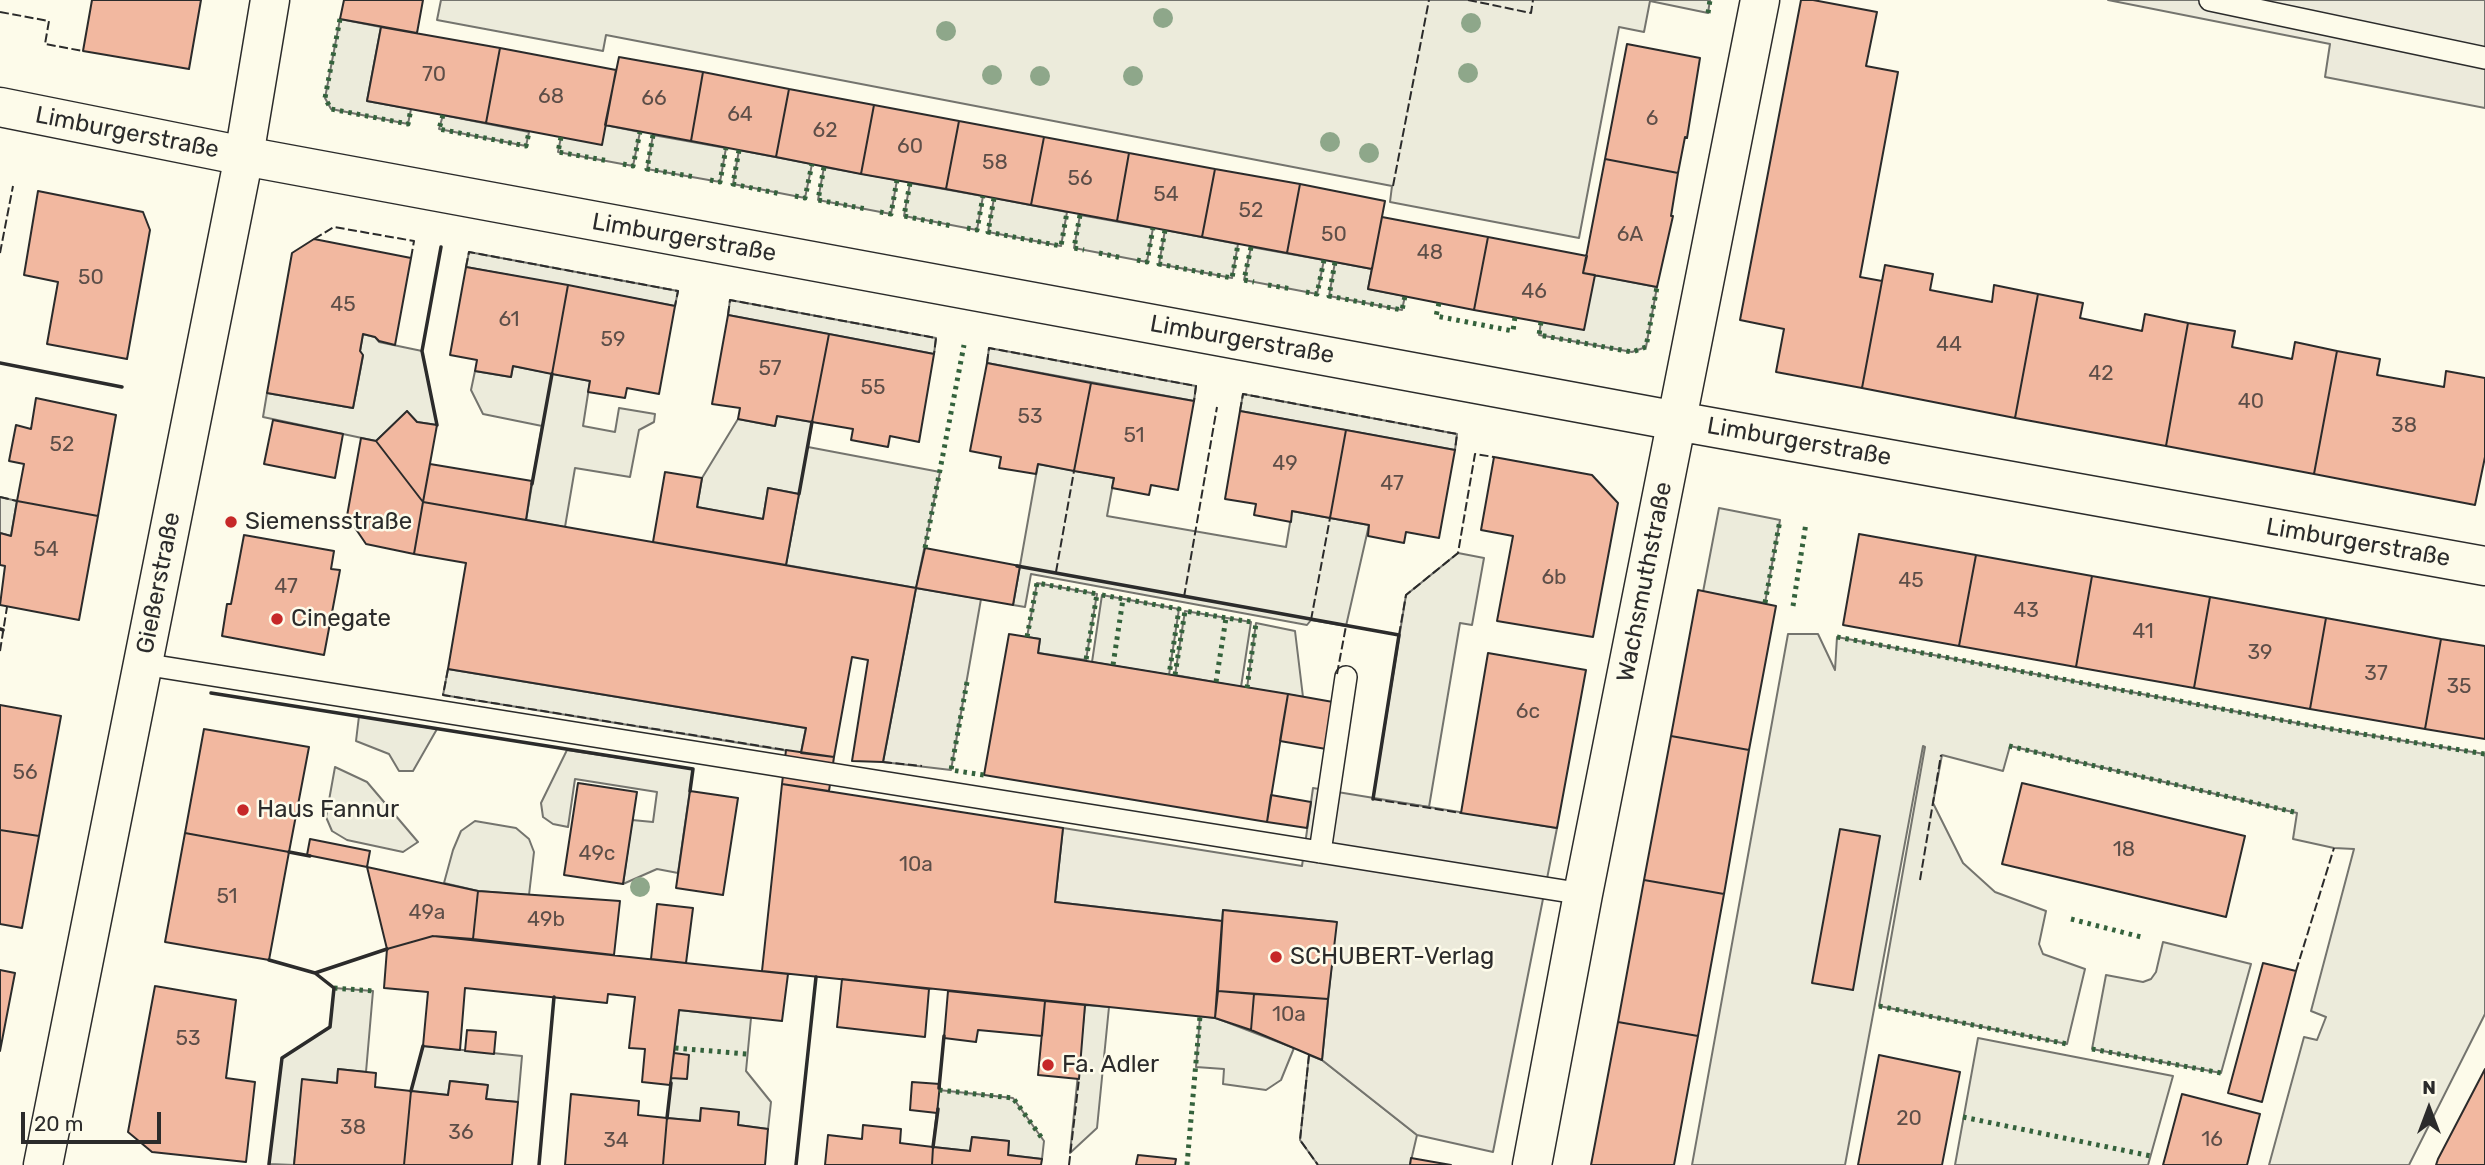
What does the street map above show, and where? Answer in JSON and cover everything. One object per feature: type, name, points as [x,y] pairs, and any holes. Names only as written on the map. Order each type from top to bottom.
[{"type":"street","name":"Gießerstraße","points":[[43,1165],[244,156],[270,0]]},
{"type":"street","name":"Wachsmuthstraße","points":[[1532,1165],[1760,0]]},
{"type":"street","name":"Limburgerstraße","points":[[0,107],[244,156],[1677,421],[2485,566]]},
{"type":"lane","points":[[2210,0],[2485,58]]},
{"type":"lane","points":[[143,664],[1583,894]]},
{"type":"lane","points":[[1320,852],[1346,677]]},
{"type":"shaded area","points":[[441,0],[1710,0],[1708,13],[1650,1],[1644,32],[1619,27],[1579,238],[1390,202],[1392,186],[606,35],[603,51],[437,20]]},
{"type":"shaded area","points":[[2108,0],[2485,0],[2485,108],[2325,77],[2330,44]]},
{"type":"shaded area","points":[[340,19],[381,27],[367,101],[411,109],[408,124],[331,109],[325,98]]},
{"type":"shaded area","points":[[443,115],[529,132],[526,146],[439,129]]},
{"type":"shaded area","points":[[605,125],[640,132],[633,166],[558,152],[561,137]]},
{"type":"shaded area","points":[[653,135],[726,148],[720,182],[647,169]]},
{"type":"shaded area","points":[[739,150],[812,164],[805,198],[733,184]]},
{"type":"shaded area","points":[[824,167],[897,180],[891,214],[818,200]]},
{"type":"shaded area","points":[[910,183],[983,196],[977,230],[904,216]]},
{"type":"shaded area","points":[[994,198],[1067,212],[1061,246],[988,232]]},
{"type":"shaded area","points":[[1080,215],[1153,228],[1147,262],[1074,248]]},
{"type":"shaded area","points":[[1165,230],[1238,244],[1232,278],[1159,264]]},
{"type":"shaded area","points":[[1251,247],[1324,260],[1317,294],[1244,280]]},
{"type":"shaded area","points":[[469,252],[678,291],[675,306],[466,267]]},
{"type":"shaded area","points":[[1335,262],[1372,269],[1368,289],[1405,296],[1402,310],[1329,296]]},
{"type":"shaded area","points":[[1595,275],[1657,287],[1646,347],[1632,352],[1539,335],[1541,322]]},
{"type":"shaded area","points":[[730,300],[936,338],[934,354],[728,315]]},
{"type":"shaded area","points":[[363,334],[375,337],[379,342],[422,351],[437,425],[417,422],[407,412],[376,441],[263,417],[267,393],[353,408],[363,356],[360,351]]},
{"type":"shaded area","points":[[989,348],[1196,386],[1194,401],[987,363]]},
{"type":"shaded area","points":[[513,366],[590,381],[583,426],[615,432],[619,408],[655,414],[654,422],[639,430],[630,477],[575,468],[565,527],[526,520],[542,426],[483,414],[471,390],[475,371],[511,377]]},
{"type":"shaded area","points":[[1243,394],[1457,434],[1455,450],[1240,411]]},
{"type":"shaded area","points":[[777,416],[812,422],[808,447],[940,472],[916,588],[786,565],[799,494],[768,488],[763,519],[697,507],[702,478],[738,419],[775,426]]},
{"type":"shaded area","points":[[1038,464],[1114,478],[1107,516],[1286,547],[1292,511],[1369,525],[1346,626],[1311,620],[1307,625],[1031,574],[1025,607],[1013,605]]},
{"type":"shaded area","points":[[0,497],[17,501],[11,536],[0,533]]},
{"type":"shaded area","points":[[1719,508],[1780,520],[1765,603],[1703,592]]},
{"type":"shaded area","points":[[1458,553],[1484,558],[1472,625],[1460,623],[1429,807],[1373,799],[1406,595]]},
{"type":"shaded area","points":[[1037,583],[1097,594],[1086,660],[1038,653],[1040,639],[1027,637]]},
{"type":"shaded area","points":[[916,588],[981,599],[951,770],[883,762]]},
{"type":"shaded area","points":[[1102,595],[1179,609],[1169,675],[1092,662]]},
{"type":"shaded area","points":[[1185,611],[1251,622],[1241,687],[1175,675]]},
{"type":"shaded area","points":[[1256,623],[1295,631],[1303,697],[1247,688]]},
{"type":"shaded area","points":[[1788,634],[1818,634],[1835,670],[1837,637],[2313,726],[2485,754],[2485,1014],[2409,1165],[2269,1165],[2304,1037],[2317,1040],[2326,1017],[2311,1011],[2354,849],[2334,848],[2293,839],[2297,813],[2010,746],[2003,771],[1942,755],[1933,803],[1963,863],[1995,892],[2046,911],[2039,944],[2043,954],[2085,969],[2067,1044],[1879,1006],[1925,747],[1923,746],[1845,1165],[1692,1165]]},
{"type":"shaded area","points":[[448,669],[806,728],[801,753],[443,695]]},
{"type":"shaded area","points":[[359,716],[437,729],[413,771],[399,771],[389,754],[356,741]]},
{"type":"shaded area","points":[[567,750],[693,769],[678,873],[657,869],[623,884],[632,820],[653,822],[657,792],[575,779],[568,827],[553,824],[543,817],[541,803]]},
{"type":"shaded area","points":[[335,767],[367,782],[418,842],[403,852],[347,840],[332,831],[326,817]]},
{"type":"shaded area","points":[[1313,788],[1557,828],[1493,1152],[1417,1135],[1322,1060],[1336,922],[1223,910],[1222,921],[1055,902],[1063,828],[1302,866]]},
{"type":"shaded area","points":[[475,821],[516,828],[529,839],[534,852],[529,895],[478,891],[444,883],[461,831]]},
{"type":"shaded area","points":[[2163,942],[2251,964],[2221,1073],[2092,1049],[2106,975],[2143,982],[2151,979],[2156,972]]},
{"type":"shaded area","points":[[334,988],[373,991],[366,1072],[338,1069],[337,1083],[303,1080],[294,1165],[269,1164],[282,1058],[330,1027]]},
{"type":"shaded area","points":[[1085,1005],[1109,1007],[1097,1128],[1070,1153]]},
{"type":"shaded area","points":[[679,1010],[751,1018],[746,1071],[771,1102],[768,1129],[738,1125],[701,1108],[700,1121],[667,1118]]},
{"type":"shaded area","points":[[1200,1016],[1216,1018],[1294,1048],[1281,1080],[1266,1090],[1223,1084],[1224,1069],[1196,1067]]},
{"type":"shaded area","points":[[1978,1038],[2173,1076],[2148,1165],[1955,1165]]},
{"type":"shaded area","points":[[423,1046],[522,1056],[518,1102],[486,1099],[487,1085],[450,1081],[448,1095],[411,1091]]},
{"type":"shaded area","points":[[1309,1055],[1322,1060],[1417,1135],[1410,1165],[1318,1165],[1300,1140]]},
{"type":"shaded area","points":[[939,1090],[1013,1098],[1044,1141],[1042,1159],[1008,1155],[1009,1141],[972,1137],[970,1151],[933,1147]]},
{"type":"building","points":[[92,0],[201,0],[189,69],[83,51]]},
{"type":"building","points":[[344,0],[423,0],[417,33],[340,19]]},
{"type":"building","points":[[1801,0],[1877,12],[1866,66],[1898,72],[1860,277],[1882,281],[1862,388],[1776,372],[1784,329],[1740,320]]},
{"type":"building","points":[[381,27],[500,48],[486,123],[367,101]]},
{"type":"building","points":[[1627,44],[1700,58],[1687,138],[1685,137],[1678,173],[1605,159]]},
{"type":"building","points":[[500,48],[616,70],[602,145],[486,123]]},
{"type":"building","points":[[619,57],[703,72],[691,141],[605,125]]},
{"type":"building","points":[[703,72],[789,89],[776,157],[691,141]]},
{"type":"building","points":[[789,89],[874,105],[861,174],[776,157]]},
{"type":"building","points":[[874,105],[959,121],[946,189],[861,174]]},
{"type":"building","points":[[959,121],[1044,137],[1031,205],[946,189]]},
{"type":"building","points":[[1044,137],[1129,153],[1117,221],[1031,205]]},
{"type":"building","points":[[1129,153],[1215,169],[1202,237],[1117,221]]},
{"type":"building","points":[[1605,159],[1678,173],[1673,216],[1657,287],[1583,273]]},
{"type":"building","points":[[1215,169],[1300,184],[1287,253],[1202,237]]},
{"type":"building","points":[[1300,184],[1385,201],[1372,269],[1287,253]]},
{"type":"building","points":[[38,191],[143,212],[150,230],[127,359],[47,344],[58,282],[24,275]]},
{"type":"building","points":[[1382,217],[1488,237],[1474,310],[1368,289]]},
{"type":"building","points":[[1488,237],[1587,256],[1583,273],[1595,275],[1584,330],[1474,310]]},
{"type":"building","points":[[314,239],[411,258],[395,345],[363,334],[360,351],[363,355],[353,408],[267,393],[292,253]]},
{"type":"building","points":[[1885,265],[1933,274],[1930,290],[1992,302],[1994,285],[2038,294],[2015,418],[1862,388]]},
{"type":"building","points":[[466,267],[568,285],[552,374],[513,366],[511,377],[475,371],[477,360],[450,355]]},
{"type":"building","points":[[568,285],[675,306],[659,394],[627,388],[625,398],[588,392],[590,381],[552,374]]},
{"type":"building","points":[[2038,294],[2083,303],[2080,318],[2142,331],[2145,314],[2188,323],[2166,446],[2015,418]]},
{"type":"building","points":[[728,315],[829,334],[812,422],[777,416],[775,426],[738,419],[740,408],[712,404]]},
{"type":"building","points":[[2188,323],[2235,331],[2232,347],[2292,359],[2295,342],[2337,351],[2314,474],[2166,446]]},
{"type":"building","points":[[829,334],[934,354],[919,442],[890,436],[888,447],[851,440],[853,429],[812,422]]},
{"type":"building","points":[[2337,351],[2380,359],[2377,375],[2444,387],[2446,371],[2485,378],[2485,457],[2475,505],[2314,474]]},
{"type":"building","points":[[987,363],[1091,383],[1074,471],[1038,464],[1036,474],[999,468],[1001,457],[970,451]]},
{"type":"building","points":[[1091,383],[1194,401],[1178,490],[1151,485],[1149,495],[1112,488],[1114,478],[1074,471]]},
{"type":"building","points":[[36,398],[116,415],[98,516],[17,501],[24,464],[9,461],[16,425],[31,429]]},
{"type":"building","points":[[407,411],[417,422],[437,425],[423,502],[376,441]]},
{"type":"building","points":[[1240,411],[1346,430],[1330,518],[1292,511],[1291,522],[1254,515],[1256,504],[1225,499]]},
{"type":"building","points":[[273,420],[343,434],[335,478],[264,464]]},
{"type":"building","points":[[1346,430],[1455,450],[1439,538],[1406,532],[1404,543],[1368,536],[1369,525],[1330,518]]},
{"type":"building","points":[[361,438],[376,441],[423,502],[414,554],[366,544],[347,516]]},
{"type":"building","points":[[1494,457],[1592,475],[1618,503],[1593,637],[1497,621],[1513,536],[1481,530]]},
{"type":"building","points":[[430,464],[532,481],[526,520],[423,502]]},
{"type":"building","points":[[665,472],[702,478],[697,507],[763,519],[768,488],[799,494],[786,565],[653,542]]},
{"type":"building","points":[[17,501],[98,516],[79,620],[0,605],[5,566],[0,565],[0,533],[11,536]]},
{"type":"building","points":[[423,502],[916,588],[883,762],[852,761],[868,660],[852,657],[834,757],[801,753],[806,728],[448,669],[466,563],[414,554]]},
{"type":"building","points":[[1859,534],[1976,555],[1959,646],[1843,625]]},
{"type":"building","points":[[244,535],[334,551],[331,569],[340,570],[324,655],[222,636]]},
{"type":"building","points":[[925,548],[1020,566],[1013,605],[916,588]]},
{"type":"building","points":[[1976,555],[2092,576],[2076,667],[1959,646]]},
{"type":"building","points":[[2092,576],[2210,597],[2194,688],[2076,667]]},
{"type":"building","points":[[1698,590],[1776,606],[1749,750],[1671,736]]},
{"type":"building","points":[[2210,597],[2326,618],[2310,709],[2194,688]]},
{"type":"building","points":[[2326,618],[2441,639],[2425,729],[2310,709]]},
{"type":"building","points":[[1009,634],[1040,639],[1038,653],[1288,694],[1267,822],[984,775]]},
{"type":"building","points":[[2441,639],[2485,646],[2485,739],[2425,729]]},
{"type":"building","points":[[1488,653],[1586,670],[1557,828],[1461,813]]},
{"type":"building","points":[[1288,694],[1333,702],[1326,749],[1280,741]]},
{"type":"building","points":[[0,705],[61,716],[39,836],[0,830]]},
{"type":"building","name":"Haus Fannur","points":[[204,729],[309,747],[289,852],[185,833]]},
{"type":"building","points":[[1671,736],[1749,750],[1724,894],[1644,880]]},
{"type":"building","points":[[786,750],[834,757],[829,791],[782,784]]},
{"type":"building","points":[[578,783],[637,792],[623,884],[564,875]]},
{"type":"building","points":[[2022,783],[2245,836],[2226,917],[2002,864]]},
{"type":"building","points":[[782,784],[1063,828],[1055,902],[1222,921],[1215,1018],[762,971]]},
{"type":"building","points":[[690,791],[738,798],[723,895],[676,888]]},
{"type":"building","points":[[1271,795],[1311,802],[1307,828],[1267,822]]},
{"type":"building","points":[[1840,829],[1880,836],[1853,990],[1812,983]]},
{"type":"building","points":[[0,830],[39,836],[22,928],[0,924]]},
{"type":"building","points":[[185,833],[289,852],[269,960],[165,942]]},
{"type":"building","points":[[310,839],[370,851],[367,867],[307,855]]},
{"type":"building","points":[[367,867],[478,891],[473,939],[433,936],[387,949]]},
{"type":"building","points":[[1644,880],[1724,894],[1698,1036],[1618,1022]]},
{"type":"building","points":[[478,891],[620,901],[614,955],[473,939]]},
{"type":"building","points":[[657,904],[693,908],[686,963],[651,959]]},
{"type":"building","name":"SCHUBERT-Verlag","points":[[1223,910],[1337,922],[1328,999],[1218,991]]},
{"type":"building","points":[[433,936],[788,974],[782,1021],[679,1010],[670,1085],[642,1082],[645,1049],[629,1048],[635,997],[608,994],[607,1003],[465,988],[460,1050],[423,1046],[428,992],[384,988],[387,949]]},
{"type":"building","points":[[2263,963],[2296,971],[2262,1102],[2228,1093]]},
{"type":"building","points":[[0,970],[15,973],[0,1051]]},
{"type":"building","points":[[842,979],[929,989],[925,1037],[837,1027]]},
{"type":"building","points":[[155,986],[236,1000],[226,1078],[255,1082],[246,1162],[152,1152],[128,1132]]},
{"type":"building","points":[[948,991],[1045,1001],[1042,1036],[978,1030],[976,1042],[944,1038]]},
{"type":"building","points":[[1218,991],[1254,994],[1251,1030],[1215,1018]]},
{"type":"building","points":[[1254,994],[1328,999],[1322,1060],[1251,1030]]},
{"type":"building","points":[[1045,1001],[1085,1005],[1079,1079],[1038,1075]]},
{"type":"building","points":[[1618,1022],[1698,1036],[1674,1165],[1591,1165]]},
{"type":"building","points":[[467,1030],[496,1032],[494,1054],[465,1051]]},
{"type":"building","points":[[674,1053],[689,1055],[687,1079],[671,1078]]},
{"type":"building","points":[[1879,1055],[1960,1072],[1942,1165],[1858,1165]]},
{"type":"building","points":[[338,1069],[376,1073],[375,1087],[411,1091],[404,1165],[294,1165],[302,1079],[337,1083]]},
{"type":"building","points":[[2485,1069],[2485,1165],[2436,1165],[2438,1159]]},
{"type":"building","points":[[450,1081],[488,1085],[486,1099],[518,1102],[512,1165],[404,1165],[411,1091],[448,1095]]},
{"type":"building","points":[[912,1082],[940,1084],[937,1113],[910,1110]]},
{"type":"building","points":[[571,1094],[639,1101],[638,1115],[667,1118],[663,1165],[565,1165]]},
{"type":"building","points":[[2182,1094],[2260,1114],[2247,1165],[2163,1165]]},
{"type":"building","points":[[701,1108],[739,1112],[738,1125],[768,1129],[765,1165],[663,1165],[667,1118],[700,1121]]},
{"type":"building","points":[[863,1125],[901,1129],[900,1143],[933,1147],[932,1165],[825,1165],[828,1135],[862,1139]]},
{"type":"building","points":[[972,1137],[1009,1141],[1008,1155],[1042,1159],[1041,1165],[932,1165],[933,1147],[970,1151]]},
{"type":"building","points":[[1138,1155],[1176,1159],[1175,1165],[1136,1165]]},
{"type":"building","points":[[1411,1158],[1451,1165],[1410,1165]]},
{"type":"hedge","points":[[1708,13],[1710,0]]},
{"type":"hedge","points":[[340,19],[325,98],[331,109],[408,124],[411,109]]},
{"type":"hedge","points":[[443,115],[439,129],[526,146],[529,132]]},
{"type":"hedge","points":[[623,164],[633,166],[640,132]]},
{"type":"hedge","points":[[653,135],[647,169],[695,177]]},
{"type":"hedge","points":[[561,137],[558,152],[609,161]]},
{"type":"hedge","points":[[710,180],[720,182],[726,148]]},
{"type":"hedge","points":[[739,150],[733,184],[781,194]]},
{"type":"hedge","points":[[795,196],[805,198],[812,164]]},
{"type":"hedge","points":[[824,167],[818,200],[866,209]]},
{"type":"hedge","points":[[880,212],[891,214],[897,180]]},
{"type":"hedge","points":[[910,183],[904,216],[952,226]]},
{"type":"hedge","points":[[967,228],[977,230],[983,196]]},
{"type":"hedge","points":[[994,198],[988,232],[1061,246],[1067,212]]},
{"type":"hedge","points":[[1080,215],[1074,248],[1084,250]]},
{"type":"hedge","points":[[1137,260],[1147,262],[1153,228]]},
{"type":"hedge","points":[[1165,230],[1159,264],[1232,278],[1238,244]]},
{"type":"hedge","points":[[1251,247],[1244,280],[1254,282]]},
{"type":"hedge","points":[[1099,253],[1123,258]]},
{"type":"hedge","points":[[1306,292],[1317,294],[1324,260]]},
{"type":"hedge","points":[[1335,262],[1329,296],[1402,310],[1405,296]]},
{"type":"hedge","points":[[1268,285],[1292,289]]},
{"type":"hedge","points":[[1541,322],[1539,335],[1632,352],[1646,347],[1657,287]]},
{"type":"hedge","points":[[1439,303],[1436,316],[1513,331],[1515,317]]},
{"type":"hedge","points":[[925,548],[964,345]]},
{"type":"hedge","points":[[1765,603],[1780,520]]},
{"type":"hedge","points":[[1793,606],[1806,523]]},
{"type":"hedge","points":[[1027,637],[1037,583],[1097,594],[1086,660]]},
{"type":"hedge","points":[[1102,595],[1179,609],[1169,675]]},
{"type":"hedge","points":[[1113,665],[1123,599]]},
{"type":"hedge","points":[[1175,675],[1185,611],[1251,622]]},
{"type":"hedge","points":[[1216,682],[1226,618]]},
{"type":"hedge","points":[[1247,688],[1256,623]]},
{"type":"hedge","points":[[1837,637],[2313,726],[2485,754]]},
{"type":"hedge","points":[[967,682],[951,770],[984,775]]},
{"type":"hedge","points":[[2009,746],[2298,813]]},
{"type":"hedge","points":[[2071,919],[2145,938]]},
{"type":"hedge","points":[[334,988],[373,991]]},
{"type":"hedge","points":[[1879,1006],[2067,1044]]},
{"type":"hedge","points":[[1187,1165],[1200,1016]]},
{"type":"hedge","points":[[675,1048],[747,1054]]},
{"type":"hedge","points":[[2092,1049],[2221,1073]]},
{"type":"hedge","points":[[939,1090],[1013,1098],[1044,1141]]},
{"type":"hedge","points":[[1963,1117],[2151,1156]]},
{"type":"fence","points":[[1393,186],[1429,0]]},
{"type":"fence","points":[[1468,0],[1531,13],[1533,0]]},
{"type":"fence","points":[[0,12],[49,21],[45,44],[83,51]]},
{"type":"fence","points":[[0,253],[13,186]]},
{"type":"fence","points":[[314,239],[334,227],[414,241],[411,258]]},
{"type":"fence","points":[[466,267],[469,252],[678,291],[675,306]]},
{"type":"fence","points":[[728,315],[730,300],[936,338],[934,354]]},
{"type":"fence","points":[[987,363],[989,348],[1196,386],[1194,401]]},
{"type":"fence","points":[[1240,411],[1243,394],[1457,434],[1455,450]]},
{"type":"fence","points":[[1184,597],[1217,407]]},
{"type":"fence","points":[[1399,635],[1406,595],[1458,553],[1475,454],[1494,457]]},
{"type":"fence","points":[[1056,572],[1074,471]]},
{"type":"fence","points":[[0,497],[17,501]]},
{"type":"fence","points":[[1311,620],[1330,518]]},
{"type":"fence","points":[[0,651],[7,607]]},
{"type":"fence","points":[[1337,674],[1346,626]]},
{"type":"fence","points":[[448,669],[443,695],[786,750]]},
{"type":"fence","points":[[1920,880],[1941,755]]},
{"type":"fence","points":[[883,762],[922,766]]},
{"type":"fence","points":[[1373,799],[1461,813]]},
{"type":"fence","points":[[2296,971],[2334,848]]},
{"type":"fence","points":[[1309,1055],[1300,1140],[1318,1165]]},
{"type":"fence","points":[[1069,1165],[1079,1079]]},
{"type":"wall","points":[[437,425],[422,351],[441,247]]},
{"type":"wall","points":[[0,363],[122,387]]},
{"type":"wall","points":[[532,484],[552,374]]},
{"type":"wall","points":[[799,494],[812,422]]},
{"type":"wall","points":[[1017,566],[1399,635],[1373,799]]},
{"type":"wall","points":[[211,693],[693,769],[690,791]]},
{"type":"wall","points":[[289,852],[310,856]]},
{"type":"wall","points":[[269,960],[315,973],[387,949]]},
{"type":"wall","points":[[269,1164],[282,1058],[330,1027],[334,988],[315,973]]},
{"type":"wall","points":[[796,1165],[816,977]]},
{"type":"wall","points":[[539,1165],[554,997]]},
{"type":"wall","points":[[939,1088],[944,1036]]},
{"type":"wall","points":[[411,1091],[423,1046]]},
{"type":"wall","points":[[667,1118],[671,1083]]},
{"type":"wall","points":[[933,1147],[938,1109]]},
{"type":"place","name":"Siemensstraße","points":[[231,522]]},
{"type":"place","name":"Cinegate","points":[[277,619]]},
{"type":"place","name":"Haus Fannur","points":[[243,810]]},
{"type":"place","name":"SCHUBERT-Verlag","points":[[1276,957]]},
{"type":"place","name":"Fa. Adler","points":[[1048,1065]]}]
